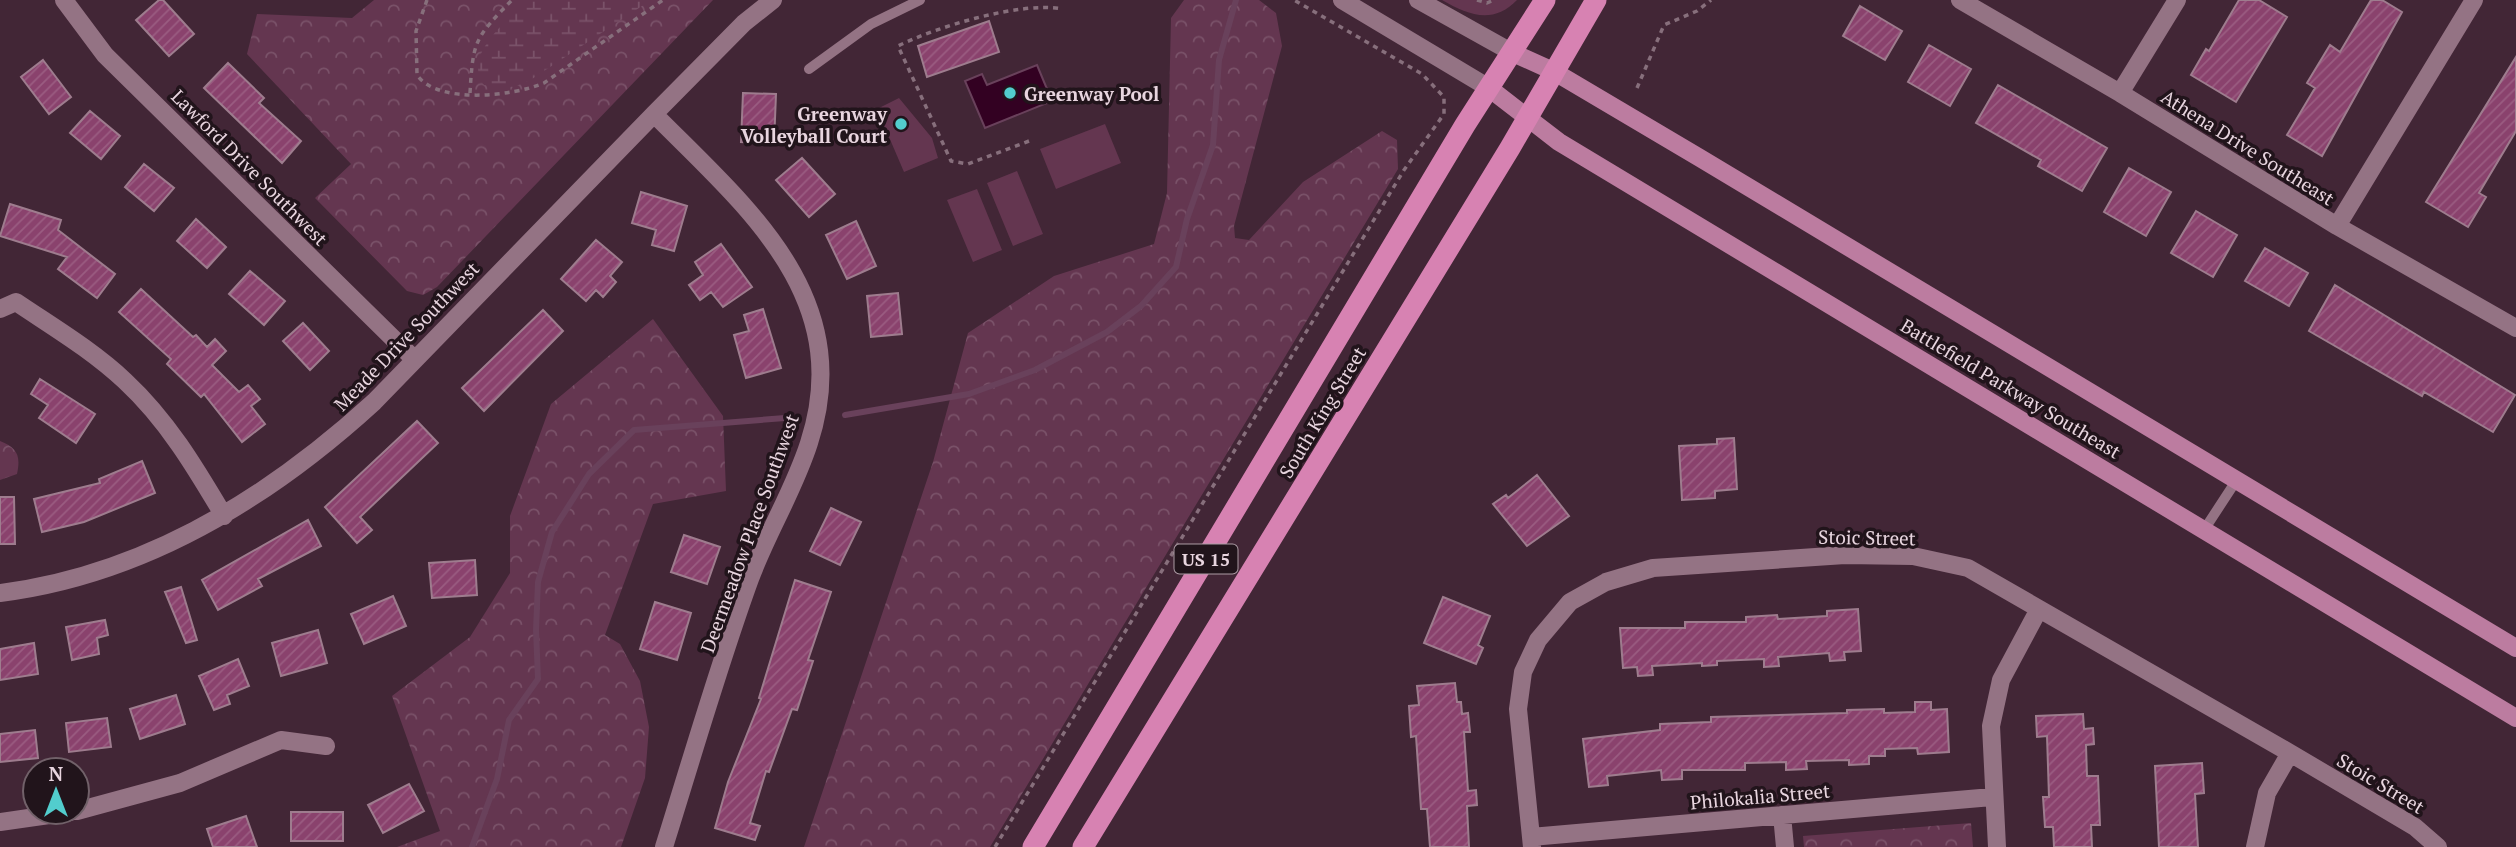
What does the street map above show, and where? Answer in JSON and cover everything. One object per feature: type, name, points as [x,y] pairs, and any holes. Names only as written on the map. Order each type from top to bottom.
[{"type":"highway","name":"South King Street","points":[[1032,847],[1545,0]]},
{"type":"highway","name":"South King Street","points":[[1083,847],[1596,0]]},
{"type":"main road","name":"Battlefield Parkway Southeast","points":[[1513,53],[1553,71],[2516,648]]},
{"type":"main road","name":"Battlefield Parkway Southeast","points":[[1489,89],[1559,142],[2516,718]]},
{"type":"street","name":"Lawford Drive Southwest","points":[[64,0],[105,55],[413,358]]},
{"type":"street","name":"Meade Drive Southwest","points":[[0,593],[63,580],[119,563],[224,516],[285,478],[331,442],[373,402],[413,358],[744,23],[773,0]]},
{"type":"street","points":[[1342,0],[1489,89]]},
{"type":"street","points":[[1418,0],[1513,53]]},
{"type":"street","name":"Athena Drive Southeast","points":[[1960,0],[2120,93],[2337,226],[2516,328]]},
{"type":"street","points":[[2120,93],[2177,0]]},
{"type":"street","points":[[2337,226],[2474,0]]},
{"type":"street","name":"Deermeadow Place Southwest","points":[[654,114],[756,216],[777,244],[807,307],[819,373],[817,410],[809,441],[750,581],[664,847]]},
{"type":"street","points":[[0,309],[16,302],[89,351],[125,381],[160,418],[189,456],[224,516]]},
{"type":"street","name":"Stoic Street","points":[[1532,842],[1518,709],[1523,672],[1538,640],[1570,602],[1606,582],[1653,568],[1845,555],[1913,556],[1968,568],[2290,753],[2415,828],[2438,847]]},
{"type":"street","points":[[1997,847],[1992,797],[1991,726],[2001,680],[2039,609]]},
{"type":"street","points":[[91,807],[180,783],[281,740],[326,746]]},
{"type":"street","points":[[2255,847],[2267,793],[2290,753]]},
{"type":"street","name":"Philokalia Street","points":[[1532,842],[1782,815],[1992,797]]},
{"type":"street","points":[[1782,815],[1785,847]]},
{"type":"street","points":[[0,822],[21,819]]},
{"type":"lane","points":[[809,69],[872,24],[920,0]]},
{"type":"lane","points":[[2204,530],[2236,481]]},
{"type":"path","points":[[427,0],[416,31],[417,75],[430,88],[510,94],[544,83],[663,0]]},
{"type":"path","points":[[470,93],[473,49],[478,35],[512,0]]},
{"type":"path","points":[[995,847],[1404,170],[1444,114],[1444,97],[1423,74],[1294,0]]},
{"type":"path","points":[[1478,0],[1487,3],[1494,0]]},
{"type":"path","points":[[1637,88],[1664,25],[1697,11],[1711,0]]},
{"type":"path","points":[[1030,141],[968,164],[951,161],[898,46],[930,31],[964,20],[1048,6],[1062,9]]},
{"type":"green space","points":[[374,0],[713,0],[437,287],[423,295],[407,291],[315,198],[351,164],[247,54],[257,14],[352,18]]},
{"type":"green space","points":[[529,0],[651,0],[532,79],[514,87],[484,85],[479,73],[483,50],[500,27]]},
{"type":"green space","points":[[1184,0],[1259,0],[1276,13],[1282,46],[1234,226],[1235,238],[1249,240],[1303,182],[1382,131],[1397,140],[1398,169],[990,847],[804,847],[933,462],[968,333],[1054,276],[1154,244],[1167,193],[1171,18]]},
{"type":"green space","points":[[1442,0],[1517,0],[1499,13],[1480,15],[1461,10]]},
{"type":"green space","name":"Greenway Volleyball Court","points":[[899,98],[932,138],[938,158],[904,172],[877,109]]},
{"type":"green space","points":[[1105,124],[1121,163],[1056,189],[1040,149]]},
{"type":"green space","points":[[1017,171],[1043,234],[1013,246],[987,183]]},
{"type":"green space","points":[[977,189],[1002,250],[973,262],[947,200]]},
{"type":"green space","points":[[653,319],[723,416],[726,491],[653,504],[605,635],[620,644],[640,681],[649,727],[645,778],[621,847],[397,847],[440,831],[392,696],[470,637],[510,573],[510,516],[551,404]]},
{"type":"green space","points":[[0,441],[14,450],[18,462],[17,474],[0,480]]},
{"type":"green space","points":[[1971,823],[1973,847],[1804,847],[1803,836]]},
{"type":"shaded area","name":"Greenway Pool","points":[[1037,65],[1052,101],[985,128],[965,81],[982,74],[987,85]]},
{"type":"building","points":[[159,0],[163,0],[194,34],[169,56],[136,20]]},
{"type":"building","points":[[2239,0],[2259,0],[2287,17],[2236,102],[2191,75],[2206,49],[2209,51]]},
{"type":"building","points":[[2371,0],[2382,0],[2402,12],[2322,156],[2287,135],[2315,88],[2307,83],[2330,45],[2340,52]]},
{"type":"building","points":[[1860,6],[1902,31],[1885,60],[1843,36]]},
{"type":"building","points":[[989,21],[999,52],[927,77],[918,46]]},
{"type":"building","points":[[1929,45],[1971,69],[1950,106],[1908,82]]},
{"type":"building","points":[[2516,57],[2516,131],[2479,193],[2486,197],[2468,227],[2426,202]]},
{"type":"building","points":[[43,60],[71,97],[49,114],[21,77]]},
{"type":"building","points":[[228,63],[264,98],[259,103],[301,141],[282,163],[204,88]]},
{"type":"building","points":[[1998,85],[2107,148],[2082,191],[2038,166],[2041,160],[1976,123]]},
{"type":"building","points":[[743,93],[776,94],[774,144],[741,142]]},
{"type":"building","points":[[90,111],[120,136],[101,159],[70,133]]},
{"type":"building","points":[[802,158],[835,194],[809,217],[776,180]]},
{"type":"building","points":[[144,164],[174,188],[154,211],[125,187]]},
{"type":"building","points":[[2129,168],[2171,192],[2146,236],[2104,212]]},
{"type":"building","points":[[641,192],[687,206],[674,251],[652,245],[656,230],[632,223]]},
{"type":"building","points":[[10,204],[61,220],[58,230],[115,274],[97,298],[58,269],[67,257],[0,236]]},
{"type":"building","points":[[2196,211],[2237,235],[2213,277],[2171,253]]},
{"type":"building","points":[[196,219],[226,247],[207,268],[177,241]]},
{"type":"building","points":[[856,221],[876,266],[847,279],[826,235]]},
{"type":"building","points":[[596,240],[622,262],[610,276],[616,282],[603,297],[596,290],[586,301],[561,279]]},
{"type":"building","points":[[721,244],[752,287],[723,307],[711,292],[700,300],[689,285],[703,275],[695,262]]},
{"type":"building","points":[[2265,248],[2308,273],[2289,306],[2245,281]]},
{"type":"building","points":[[250,271],[285,301],[264,325],[229,294]]},
{"type":"building","points":[[2335,285],[2515,395],[2493,432],[2424,392],[2422,396],[2309,331]]},
{"type":"building","points":[[141,289],[207,347],[215,339],[226,351],[212,365],[239,392],[248,385],[260,399],[251,406],[265,424],[242,442],[204,394],[201,397],[167,364],[171,359],[119,312]]},
{"type":"building","points":[[898,293],[902,334],[871,337],[867,296]]},
{"type":"building","points":[[763,309],[781,368],[746,378],[734,335],[749,331],[744,315]]},
{"type":"building","points":[[543,310],[563,331],[484,411],[462,388]]},
{"type":"building","points":[[303,323],[329,351],[310,370],[283,341]]},
{"type":"building","points":[[40,379],[95,414],[76,443],[39,418],[48,405],[31,394]]},
{"type":"building","points":[[417,421],[438,443],[360,517],[372,530],[357,543],[325,507]]},
{"type":"building","points":[[1734,438],[1737,489],[1715,491],[1715,498],[1682,500],[1679,446],[1717,444],[1717,439]]},
{"type":"building","points":[[142,461],[155,493],[84,522],[42,532],[34,499],[100,483],[99,479]]},
{"type":"building","points":[[1537,475],[1569,516],[1527,546],[1493,504],[1506,495],[1508,498]]},
{"type":"building","points":[[0,497],[14,497],[15,544],[0,544]]},
{"type":"building","points":[[831,508],[861,522],[840,565],[810,551]]},
{"type":"building","points":[[308,520],[321,546],[258,579],[262,586],[218,610],[202,580]]},
{"type":"building","points":[[684,535],[720,547],[707,584],[671,572]]},
{"type":"building","points":[[475,560],[477,595],[432,598],[429,563]]},
{"type":"building","points":[[795,580],[831,592],[808,660],[813,661],[797,710],[792,709],[769,772],[766,771],[750,823],[760,826],[755,840],[715,828],[728,782],[761,699],[759,698]]},
{"type":"building","points":[[181,587],[197,640],[186,643],[165,592]]},
{"type":"building","points":[[393,596],[406,626],[364,644],[351,614]]},
{"type":"building","points":[[1443,597],[1490,616],[1478,645],[1483,648],[1476,664],[1424,643]]},
{"type":"building","points":[[655,602],[691,613],[677,660],[640,649]]},
{"type":"building","points":[[1858,609],[1861,651],[1844,652],[1845,660],[1830,661],[1829,653],[1778,657],[1779,666],[1764,667],[1764,659],[1717,661],[1717,665],[1702,666],[1702,663],[1652,666],[1653,675],[1638,676],[1637,667],[1623,668],[1620,628],[1685,628],[1685,622],[1746,622],[1746,617],[1777,615],[1778,619],[1827,616],[1827,611]]},
{"type":"building","points":[[105,620],[108,635],[97,638],[99,654],[72,660],[66,627]]},
{"type":"building","points":[[318,630],[327,663],[281,676],[272,643]]},
{"type":"building","points":[[34,643],[38,674],[0,680],[0,649]]},
{"type":"building","points":[[238,659],[249,686],[227,695],[230,704],[214,710],[199,676]]},
{"type":"building","points":[[1455,683],[1457,702],[1461,702],[1462,714],[1468,713],[1470,732],[1464,732],[1468,791],[1476,790],[1477,805],[1467,806],[1469,847],[1430,847],[1427,809],[1421,809],[1416,736],[1411,737],[1409,706],[1419,705],[1417,686]]},
{"type":"building","points":[[176,695],[185,724],[140,739],[130,709]]},
{"type":"building","points":[[1915,702],[1931,702],[1931,710],[1947,709],[1949,752],[1918,754],[1917,748],[1885,749],[1885,756],[1869,756],[1869,764],[1849,765],[1849,760],[1806,761],[1807,769],[1786,770],[1786,762],[1745,763],[1745,770],[1682,770],[1682,779],[1662,780],[1661,770],[1607,776],[1608,785],[1589,787],[1583,739],[1660,730],[1660,724],[1711,722],[1711,717],[1847,713],[1847,710],[1884,709],[1884,713],[1915,712]]},
{"type":"building","points":[[2083,714],[2084,729],[2093,728],[2094,744],[2086,745],[2087,776],[2098,776],[2100,825],[2091,825],[2092,847],[2054,847],[2053,827],[2045,827],[2043,797],[2049,797],[2047,736],[2037,737],[2036,716]]},
{"type":"building","points":[[107,718],[111,747],[69,752],[66,723]]},
{"type":"building","points":[[35,730],[38,756],[21,756],[21,760],[0,762],[0,734]]},
{"type":"building","points":[[2202,763],[2204,793],[2195,794],[2198,847],[2159,847],[2155,766]]},
{"type":"building","points":[[409,784],[424,811],[383,833],[368,805]]},
{"type":"building","points":[[291,812],[343,812],[343,841],[291,841]]},
{"type":"building","points":[[246,816],[257,847],[213,847],[207,829]]},
{"type":"waterway","points":[[845,415],[969,394],[1035,370],[1107,332],[1141,306],[1176,267],[1187,219],[1213,145],[1219,60],[1236,0]]},
{"type":"waterway","points":[[472,847],[497,779],[509,720],[538,679],[538,582],[552,532],[589,474],[634,430],[785,418]]},
{"type":"place","name":"Greenway Pool","points":[[1010,93]]},
{"type":"place","name":"Greenway Volleyball Court","points":[[901,124]]}]
